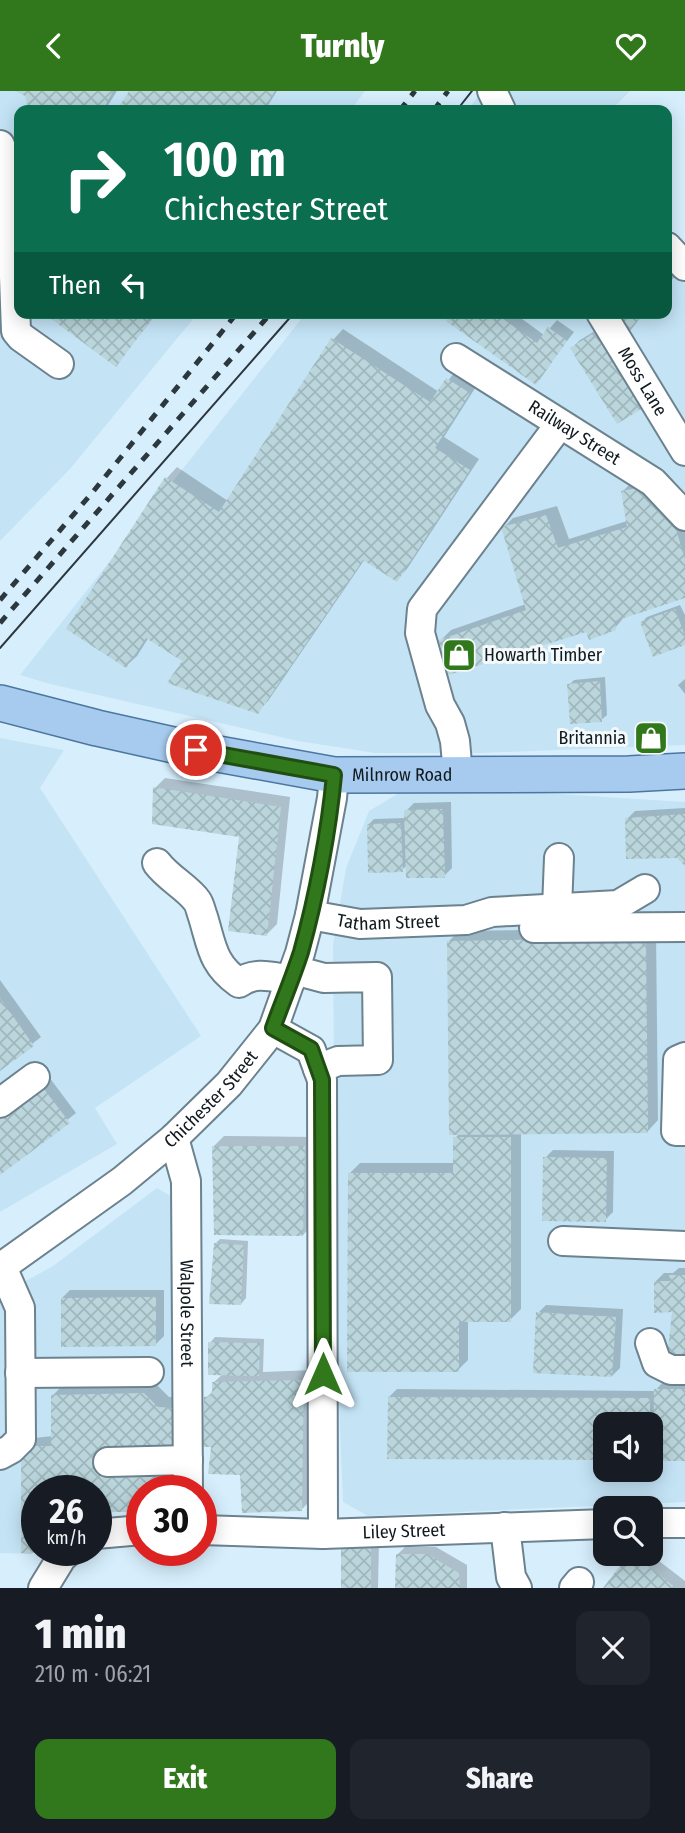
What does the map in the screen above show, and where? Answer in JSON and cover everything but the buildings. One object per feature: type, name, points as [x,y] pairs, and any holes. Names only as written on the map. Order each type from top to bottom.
[{"type":"main road","name":"Milnrow Road","points":[[0,703],[196,750],[334,775],[629,774],[685,771]]},
{"type":"street","points":[[0,145],[10,168],[14,277]]},
{"type":"street","points":[[672,252],[685,266]]},
{"type":"street","points":[[16,319],[16,331],[21,337],[59,364]]},
{"type":"street","name":"Moss Lane","points":[[605,319],[685,451]]},
{"type":"street","name":"Railway Street","points":[[456,358],[653,482],[685,516]]},
{"type":"street","points":[[458,775],[455,741],[450,723],[440,705],[420,633],[422,609],[560,424]]},
{"type":"street","name":"Chichester Street","points":[[1,1267],[122,1181],[174,1137],[229,1084],[273,1028],[310,915],[334,775]]},
{"type":"street","points":[[557,908],[559,858]]},
{"type":"street","points":[[157,863],[198,902],[215,958],[227,975],[239,983],[248,976],[377,977],[378,1060],[338,1061],[317,1069]]},
{"type":"street","points":[[466,920],[492,912],[618,905],[645,889]]},
{"type":"street","name":"Tatham Street","points":[[310,915],[360,924],[466,920]]},
{"type":"street","points":[[466,920],[493,928],[685,927]]},
{"type":"street","points":[[273,1028],[311,1049],[322,1080],[323,1534]]},
{"type":"street","points":[[685,1056],[678,1060],[676,1131],[685,1131]]},
{"type":"street","points":[[0,1103],[35,1077]]},
{"type":"street","name":"Walpole Street","points":[[174,1137],[186,1181],[188,1475]]},
{"type":"street","points":[[563,1241],[685,1246]]},
{"type":"street","points":[[0,1455],[21,1439],[20,1308],[1,1267]]},
{"type":"street","points":[[650,1343],[657,1363],[671,1370],[685,1370]]},
{"type":"street","points":[[20,1373],[149,1373]]},
{"type":"street","points":[[108,1462],[188,1460]]},
{"type":"street","points":[[663,1523],[685,1523]]},
{"type":"street","name":"Liley Street","points":[[217,1531],[323,1534],[593,1524]]},
{"type":"street","points":[[505,1527],[511,1577],[517,1588]]},
{"type":"street","points":[[43,1588],[56,1566]]},
{"type":"shaded area","points":[[0,91],[365,91],[355,105],[14,105],[14,319],[193,319],[70,469],[0,541]]},
{"type":"shaded area","points":[[483,91],[630,91],[616,105],[471,105]]},
{"type":"shaded area","points":[[672,263],[685,277],[685,745],[481,753],[375,753],[298,741],[20,675],[301,319],[672,319]]},
{"type":"shaded area","points":[[0,738],[64,750],[40,788],[201,1036],[95,1108],[117,1144],[0,1212]]},
{"type":"shaded area","points":[[512,791],[685,802],[685,1502],[663,1503],[663,1496],[593,1496],[593,1506],[368,1516],[343,1502],[336,1330],[333,945],[346,868],[369,811],[399,793]]},
{"type":"shaded area","points":[[157,1188],[174,1198],[174,1408],[148,1475],[126,1475],[126,1512],[112,1512],[112,1475],[21,1475],[21,1554],[0,1553],[0,1295],[53,1266]]},
{"type":"tram line","points":[[461,105],[472,91]]},
{"type":"tram line","points":[[0,648],[289,319]]},
{"type":"railway","points":[[404,105],[415,91]]},
{"type":"railway","points":[[438,105],[448,91]]},
{"type":"railway","points":[[0,600],[92,493],[232,319]]},
{"type":"railway","points":[[0,623],[266,319]]},
{"type":"place","name":"Howarth Timber","points":[[459,655]]},
{"type":"place","name":"Britannia","points":[[651,738]]},
{"type":"route","points":[[196,750],[289,769],[334,775],[310,915],[300,953],[273,1028],[311,1049],[322,1080],[323,1374]]}]
